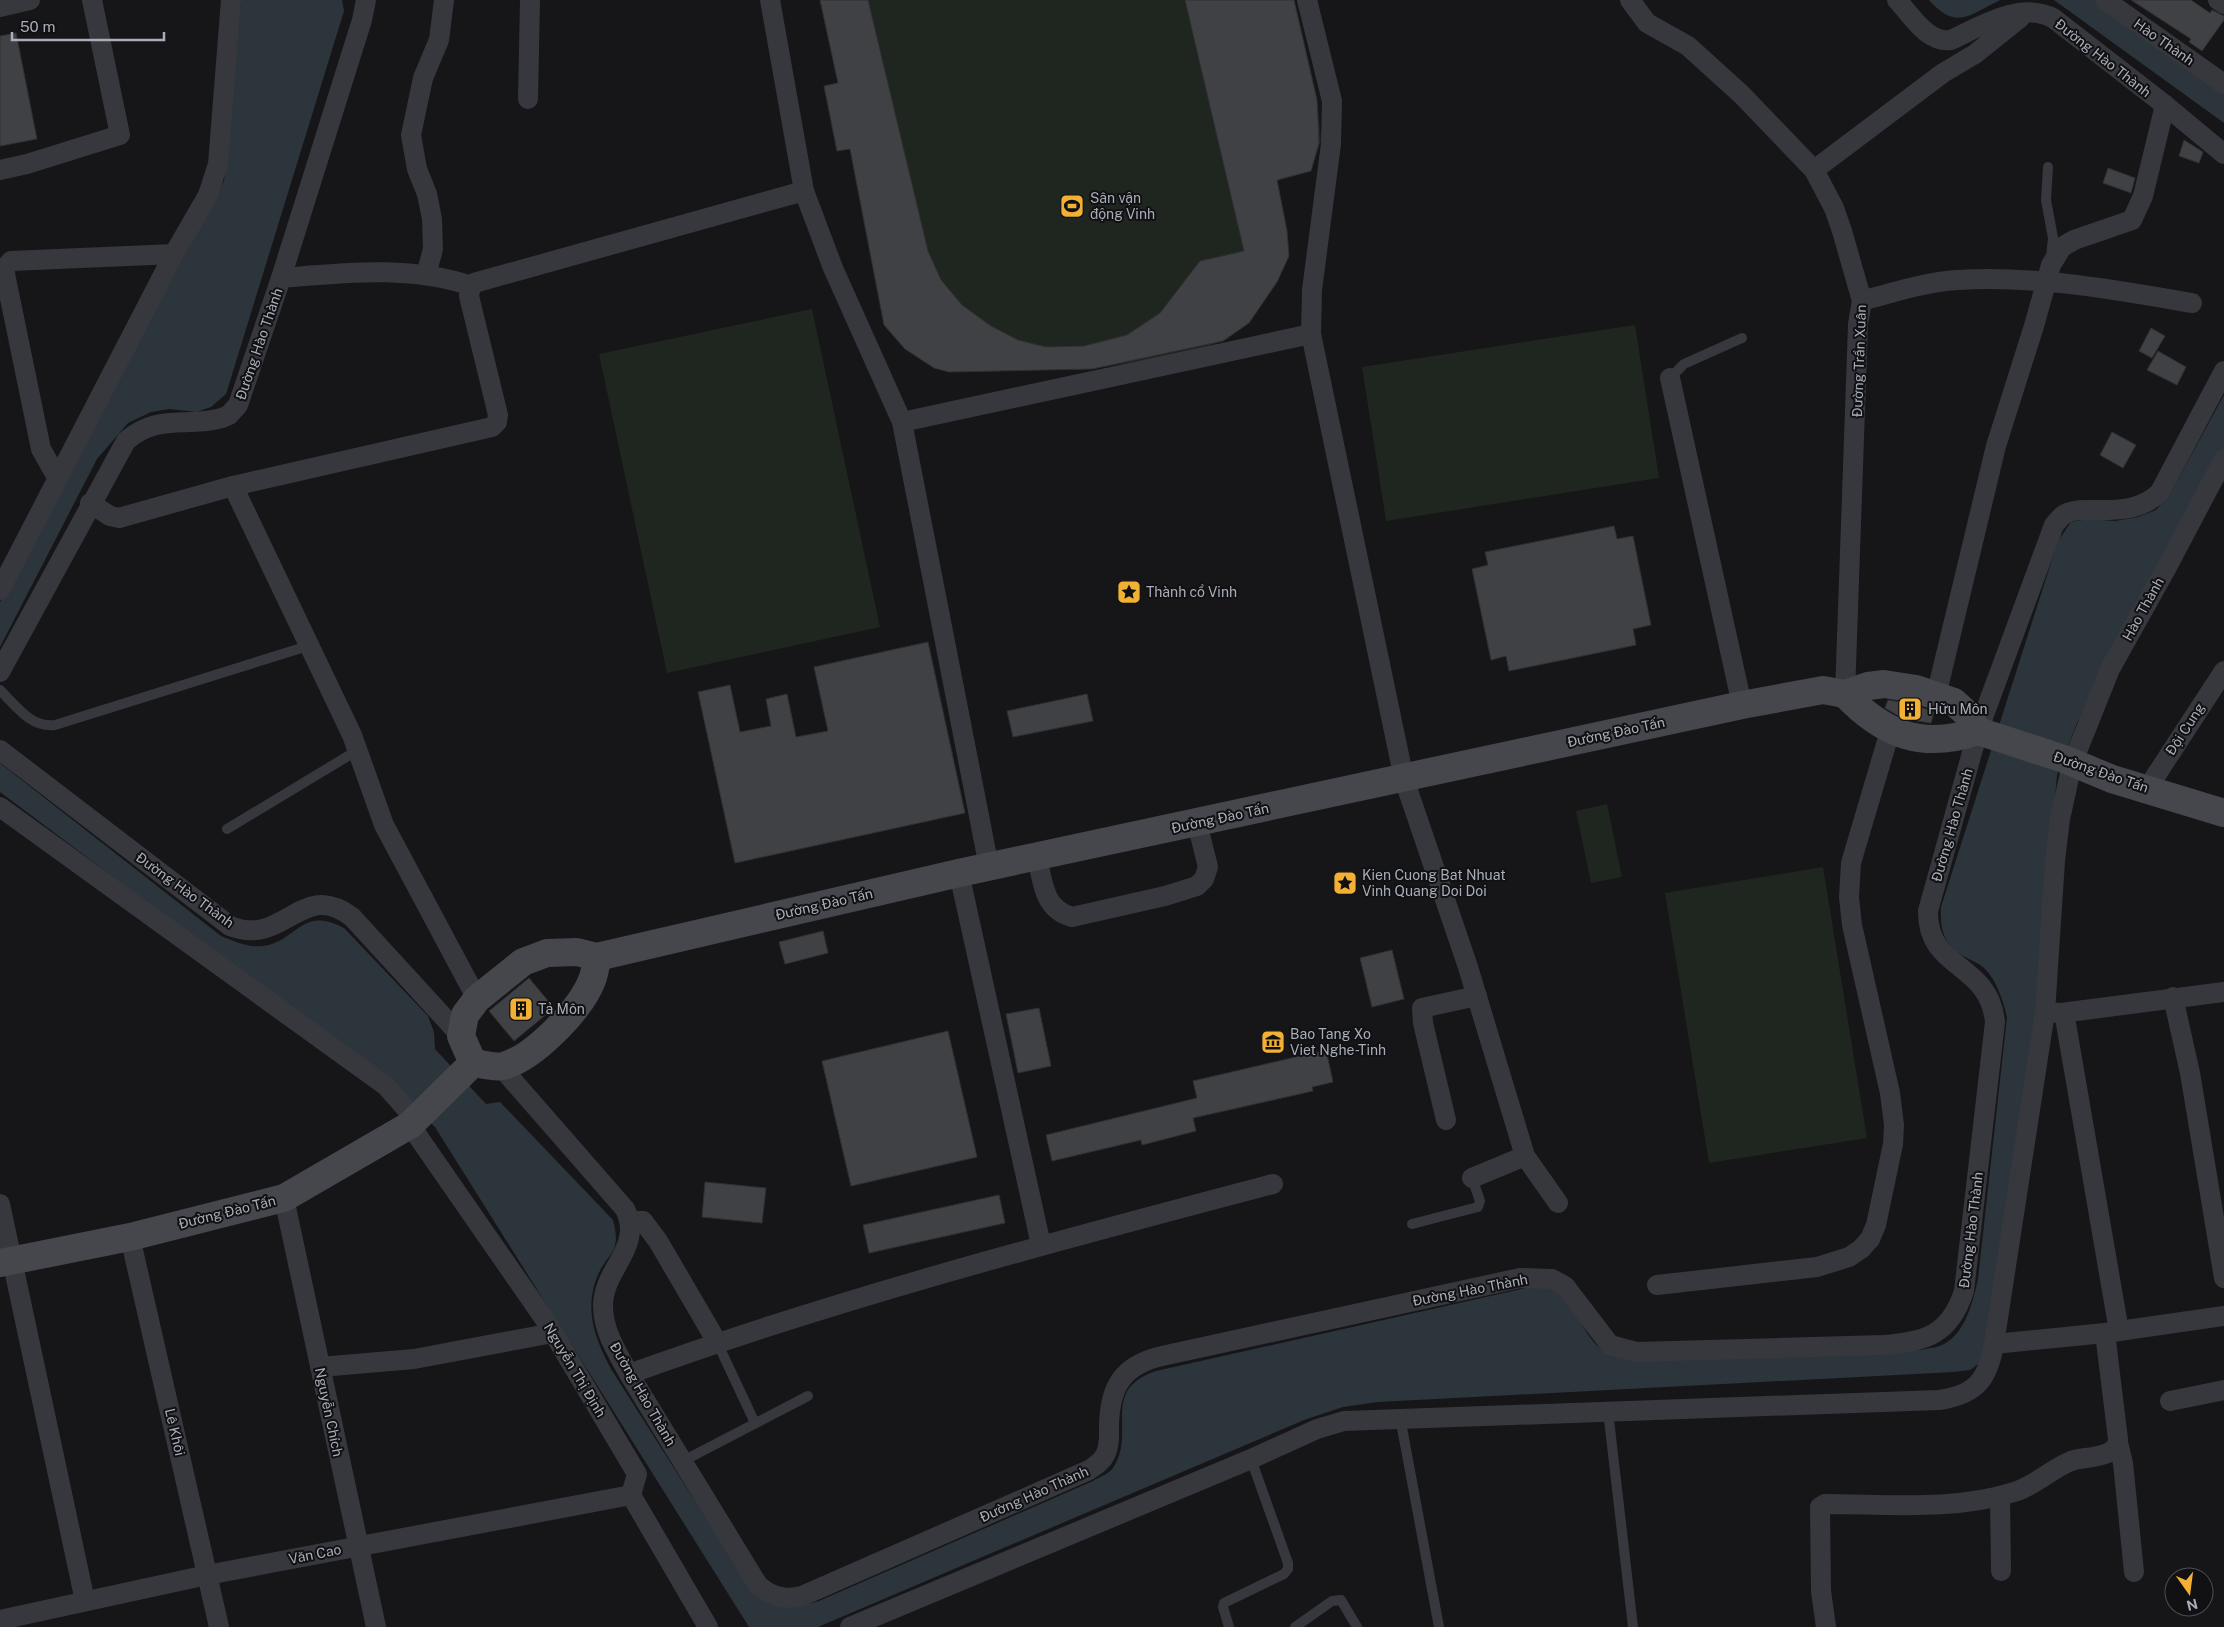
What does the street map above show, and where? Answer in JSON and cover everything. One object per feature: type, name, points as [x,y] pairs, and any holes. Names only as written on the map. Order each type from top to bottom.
[{"type":"street","points":[[0,7],[30,0]]},
{"type":"street","points":[[0,170],[27,164],[120,135],[92,0]]},
{"type":"street","points":[[2,582],[58,479],[174,254],[208,195],[216,175],[231,0]]},
{"type":"street","name":"Đường Hào Thành","points":[[0,672],[90,503],[126,441],[137,430],[165,423],[214,420],[234,410],[238,405],[282,278],[362,20],[366,0]]},
{"type":"street","points":[[426,275],[433,249],[432,219],[427,194],[417,169],[411,134],[423,78],[439,40],[444,0]]},
{"type":"street","points":[[528,100],[530,0]]},
{"type":"street","points":[[770,0],[804,191],[833,268],[902,422],[989,867]]},
{"type":"street","points":[[1307,0],[1332,101],[1331,144],[1312,290],[1311,334],[1404,779],[1477,996],[1525,1156],[1558,1203]]},
{"type":"street","name":"Đường Trần Xuân","points":[[1630,0],[1647,23],[1688,46],[1742,95],[1814,170],[1840,223],[1862,301],[1858,324],[1845,694]]},
{"type":"street","points":[[1897,0],[1926,33],[1941,41],[1951,40],[2012,14],[2029,10]]},
{"type":"street","name":"Hào Thành","points":[[2105,0],[2224,84]]},
{"type":"street","points":[[2218,0],[2224,4]]},
{"type":"street","points":[[1814,170],[1944,73],[1975,54],[2029,10]]},
{"type":"street","name":"Đường Hào Thành","points":[[2029,10],[2041,12],[2053,18],[2165,105],[2224,154]]},
{"type":"street","points":[[1936,696],[1996,446],[2048,274],[2062,247],[2074,240],[2132,220],[2143,196],[2165,105]]},
{"type":"street","points":[[90,503],[110,516],[119,518],[233,486],[495,425],[498,415],[469,296],[471,286],[479,280],[804,191]]},
{"type":"street","points":[[58,479],[41,449],[4,269],[6,265],[11,261],[174,254]]},
{"type":"street","points":[[282,278],[389,272],[426,275],[455,280],[471,286]]},
{"type":"street","points":[[1862,301],[1912,286],[1958,280],[1998,279],[2048,274],[2132,293],[2192,303]]},
{"type":"street","points":[[902,422],[1311,334]]},
{"type":"street","name":"Đường Hào Thành","points":[[631,1221],[628,1246],[610,1276],[604,1292],[604,1322],[610,1339],[629,1374],[758,1585],[773,1595],[794,1598],[1080,1474],[1100,1463],[1107,1448],[1109,1408],[1112,1394],[1120,1380],[1130,1369],[1145,1360],[1520,1278],[1536,1277],[1552,1279],[1565,1286],[1610,1345],[1636,1352],[1883,1345],[1919,1340],[1936,1334],[1951,1320],[1964,1291],[1995,1034],[1994,1011],[1984,988],[1977,980],[1942,953],[1933,938],[1928,921],[1930,901],[2054,525],[2064,514],[2078,510],[2125,510],[2141,506],[2152,500],[2160,492],[2224,371]]},
{"type":"street","points":[[1670,378],[1742,705]]},
{"type":"street","name":"Hào Thành","points":[[2053,1013],[2055,861],[2068,762],[2110,669],[2224,459]]},
{"type":"street","points":[[233,486],[358,750],[372,795],[384,825],[478,999]]},
{"type":"street","name":"Đội Cung","points":[[2147,788],[2224,671]]},
{"type":"street","name":"Đường Đào Tấn","points":[[461,1036],[464,1015],[478,999],[523,962],[547,953],[577,952],[597,957],[959,873],[1742,705],[1823,690],[1845,694],[1868,686],[1884,684],[1916,689],[1954,702],[1984,733],[2112,779],[2147,788],[2224,813]]},
{"type":"street","points":[[1845,694],[1862,712],[1890,731],[1931,740],[1956,739],[1984,733]]},
{"type":"street","points":[[1658,1285],[1833,1263],[1861,1249],[1870,1239],[1876,1225],[1893,1144],[1892,1109],[1852,925],[1849,879],[1851,863],[1890,731]]},
{"type":"street","name":"Đường Hào Thành","points":[[0,750],[230,926],[243,931],[256,932],[269,928],[312,906],[332,906],[341,909],[352,917],[461,1036]]},
{"type":"street","name":"Nguyễn Thị Định","points":[[0,807],[386,1086],[415,1120],[553,1333],[637,1474],[631,1495]]},
{"type":"street","points":[[1037,857],[1048,900],[1059,913],[1072,917],[1165,896],[1197,886],[1204,879],[1208,867],[1197,823]]},
{"type":"street","points":[[959,873],[1041,1245]]},
{"type":"street","points":[[461,1036],[468,1067],[501,1067],[523,1058],[565,1020],[580,1002],[592,979],[597,957]]},
{"type":"street","points":[[2053,1013],[2224,992]]},
{"type":"street","points":[[1446,1120],[1423,1023],[1422,1008],[1477,996]]},
{"type":"street","points":[[2172,997],[2190,1073],[2224,1278]]},
{"type":"street","points":[[2053,1013],[2067,1028],[2112,1332],[2118,1442],[2123,1462],[2134,1572]]},
{"type":"street","points":[[850,1627],[1317,1429],[1344,1421],[1400,1417],[1951,1399],[1962,1395],[1980,1383],[1991,1362],[2053,1013]]},
{"type":"street","name":"Đường Đào Tấn","points":[[6,1262],[130,1237],[284,1198],[415,1120],[468,1067]]},
{"type":"street","points":[[501,1067],[625,1209],[631,1221],[643,1221],[658,1241],[717,1342]]},
{"type":"street","points":[[1472,1178],[1525,1156]]},
{"type":"street","points":[[629,1374],[717,1342],[1041,1245],[1273,1184]]},
{"type":"street","name":"Nguyễn Chích","points":[[284,1198],[357,1546],[376,1627]]},
{"type":"street","points":[[0,1204],[6,1262],[85,1601]]},
{"type":"street","name":"Lê Khôi","points":[[130,1237],[219,1627]]},
{"type":"street","points":[[1994,1344],[2112,1332],[2224,1316]]},
{"type":"street","points":[[320,1367],[414,1359],[553,1333]]},
{"type":"street","points":[[2170,1401],[2224,1390]]},
{"type":"street","points":[[1826,1627],[1821,1591],[1820,1507],[1825,1504],[1965,1504],[2022,1490],[2069,1462],[2112,1452],[2118,1442]]},
{"type":"street","points":[[631,1495],[708,1627]]},
{"type":"street","name":"Văn Cao","points":[[4,1622],[85,1601],[207,1575],[631,1495]]},
{"type":"street","points":[[2000,1496],[2001,1570]]},
{"type":"lane","points":[[2048,167],[2046,200],[2053,238],[2048,274]]},
{"type":"lane","points":[[1670,378],[1684,364],[1742,338]]},
{"type":"lane","points":[[0,690],[34,722],[42,726],[55,725],[308,646]]},
{"type":"lane","points":[[227,829],[358,750]]},
{"type":"lane","points":[[1412,1224],[1478,1207],[1480,1201],[1472,1178]]},
{"type":"lane","points":[[717,1342],[755,1423]]},
{"type":"lane","points":[[683,1461],[808,1396]]},
{"type":"lane","points":[[1608,1411],[1633,1627]]},
{"type":"lane","points":[[1400,1417],[1440,1627]]},
{"type":"lane","points":[[1228,1627],[1224,1604],[1284,1574],[1288,1569],[1288,1563],[1250,1459]]},
{"type":"lane","points":[[1295,1627],[1332,1601],[1337,1600],[1343,1602],[1357,1627]]},
{"type":"shaded area","points":[[241,0],[342,0],[344,11],[226,394],[211,407],[197,412],[169,409],[151,412],[128,423],[97,459],[0,647],[0,602],[224,181]]},
{"type":"shaded area","name":"Sân vận động Vinh","points":[[820,0],[1294,0],[1317,100],[1321,140],[1311,171],[1277,181],[1287,231],[1249,323],[1227,339],[1196,351],[1092,369],[949,372],[934,368],[905,349],[850,149],[837,151],[824,86],[838,83]]},
{"type":"shaded area","points":[[1929,0],[2000,0],[1971,15],[1955,17],[1947,15]]},
{"type":"shaded area","points":[[2054,0],[2099,0],[2224,92],[2224,123]]},
{"type":"shaded area","points":[[812,309],[880,627],[667,673],[599,354]]},
{"type":"shaded area","points":[[1635,325],[1659,478],[1386,521],[1362,367]]},
{"type":"shaded area","points":[[2224,395],[2224,449],[2077,723],[2057,775],[2036,1010],[1984,1360],[1970,1370],[1953,1372],[1378,1402],[1343,1407],[1304,1420],[818,1627],[749,1627],[435,1127],[394,1087],[0,792],[0,763],[221,936],[231,940],[247,945],[263,946],[275,943],[300,926],[318,920],[330,922],[344,928],[428,1016],[434,1032],[435,1049],[486,1104],[500,1102],[613,1220],[615,1246],[597,1277],[591,1301],[593,1324],[605,1358],[752,1591],[784,1606],[799,1606],[819,1601],[1106,1474],[1113,1468],[1119,1454],[1122,1440],[1122,1413],[1129,1389],[1139,1379],[1156,1371],[1530,1287],[1547,1288],[1560,1294],[1569,1302],[1588,1334],[1597,1345],[1610,1354],[1626,1359],[1921,1350],[1939,1346],[1952,1339],[1967,1315],[1978,1279],[2007,1017],[2004,1004],[1993,978],[1984,968],[1959,953],[1948,943],[1941,924],[1941,907],[2058,541],[2071,522],[2089,519],[2115,521],[2138,517],[2156,510],[2169,496]]},
{"type":"shaded area","points":[[1607,804],[1622,877],[1591,883],[1576,811]]},
{"type":"shaded area","points":[[1823,867],[1867,1138],[1709,1163],[1665,893]]},
{"type":"building","points":[[820,0],[868,0],[928,251],[941,280],[962,305],[991,326],[1018,340],[1046,347],[1084,346],[1127,335],[1160,313],[1200,261],[1244,251],[1185,0],[1294,0],[1317,100],[1319,143],[1311,171],[1277,180],[1287,231],[1289,256],[1277,282],[1249,323],[1223,341],[1092,369],[949,372],[934,368],[905,349],[884,325],[850,149],[837,151],[824,86],[838,83]]},
{"type":"building","points":[[2131,0],[2191,0],[2210,13],[2212,10],[2224,16],[2224,20],[2202,51],[2189,42],[2191,39]]},
{"type":"building","points":[[16,33],[37,139],[0,146],[0,36]]},
{"type":"building","points":[[2184,140],[2203,152],[2199,163],[2179,156]]},
{"type":"building","points":[[2108,168],[2135,178],[2131,193],[2103,183]]},
{"type":"building","points":[[2151,328],[2165,336],[2152,358],[2139,351]]},
{"type":"building","points":[[2158,351],[2186,367],[2177,385],[2147,370]]},
{"type":"building","points":[[2112,432],[2136,445],[2123,468],[2100,455]]},
{"type":"building","points":[[1614,526],[1617,539],[1633,536],[1651,625],[1633,629],[1636,645],[1509,671],[1506,656],[1491,660],[1472,569],[1488,565],[1485,552]]},
{"type":"building","points":[[928,642],[965,813],[735,863],[698,692],[730,685],[740,732],[771,726],[766,699],[787,694],[796,737],[828,731],[814,667]]},
{"type":"building","points":[[1087,694],[1093,721],[1013,737],[1007,711]]},
{"type":"building","points":[[1888,700],[1912,704],[1934,712],[1931,723],[1910,720],[1897,715],[1885,708]]},
{"type":"building","points":[[823,931],[828,953],[785,964],[779,942]]},
{"type":"building","points":[[1392,950],[1404,999],[1372,1007],[1360,958]]},
{"type":"building","name":"Tả Môn","points":[[529,978],[554,1008],[514,1041],[489,1011]]},
{"type":"building","points":[[1039,1008],[1051,1066],[1018,1073],[1006,1014]]},
{"type":"building","points":[[948,1031],[977,1157],[851,1186],[822,1061]]},
{"type":"building","points":[[1326,1050],[1333,1082],[1312,1087],[1313,1091],[1193,1118],[1196,1131],[1142,1145],[1141,1140],[1052,1161],[1046,1135],[1197,1098],[1193,1081]]},
{"type":"building","points":[[705,1182],[766,1188],[762,1223],[702,1217]]},
{"type":"building","points":[[999,1195],[1005,1223],[869,1253],[863,1225]]},
{"type":"place","name":"Sân vận động Vinh","points":[[1072,206]]},
{"type":"place","name":"Thành cổ Vinh","points":[[1129,592]]},
{"type":"place","name":"Hữu Môn","points":[[1910,709]]},
{"type":"place","name":"Kien Cuong Bat Nhuat Vinh Quang Doi Doi","points":[[1345,883]]},
{"type":"place","name":"Tả Môn","points":[[521,1009]]},
{"type":"place","name":"Bao Tang Xo Viet Nghe-Tinh","points":[[1273,1042]]}]
